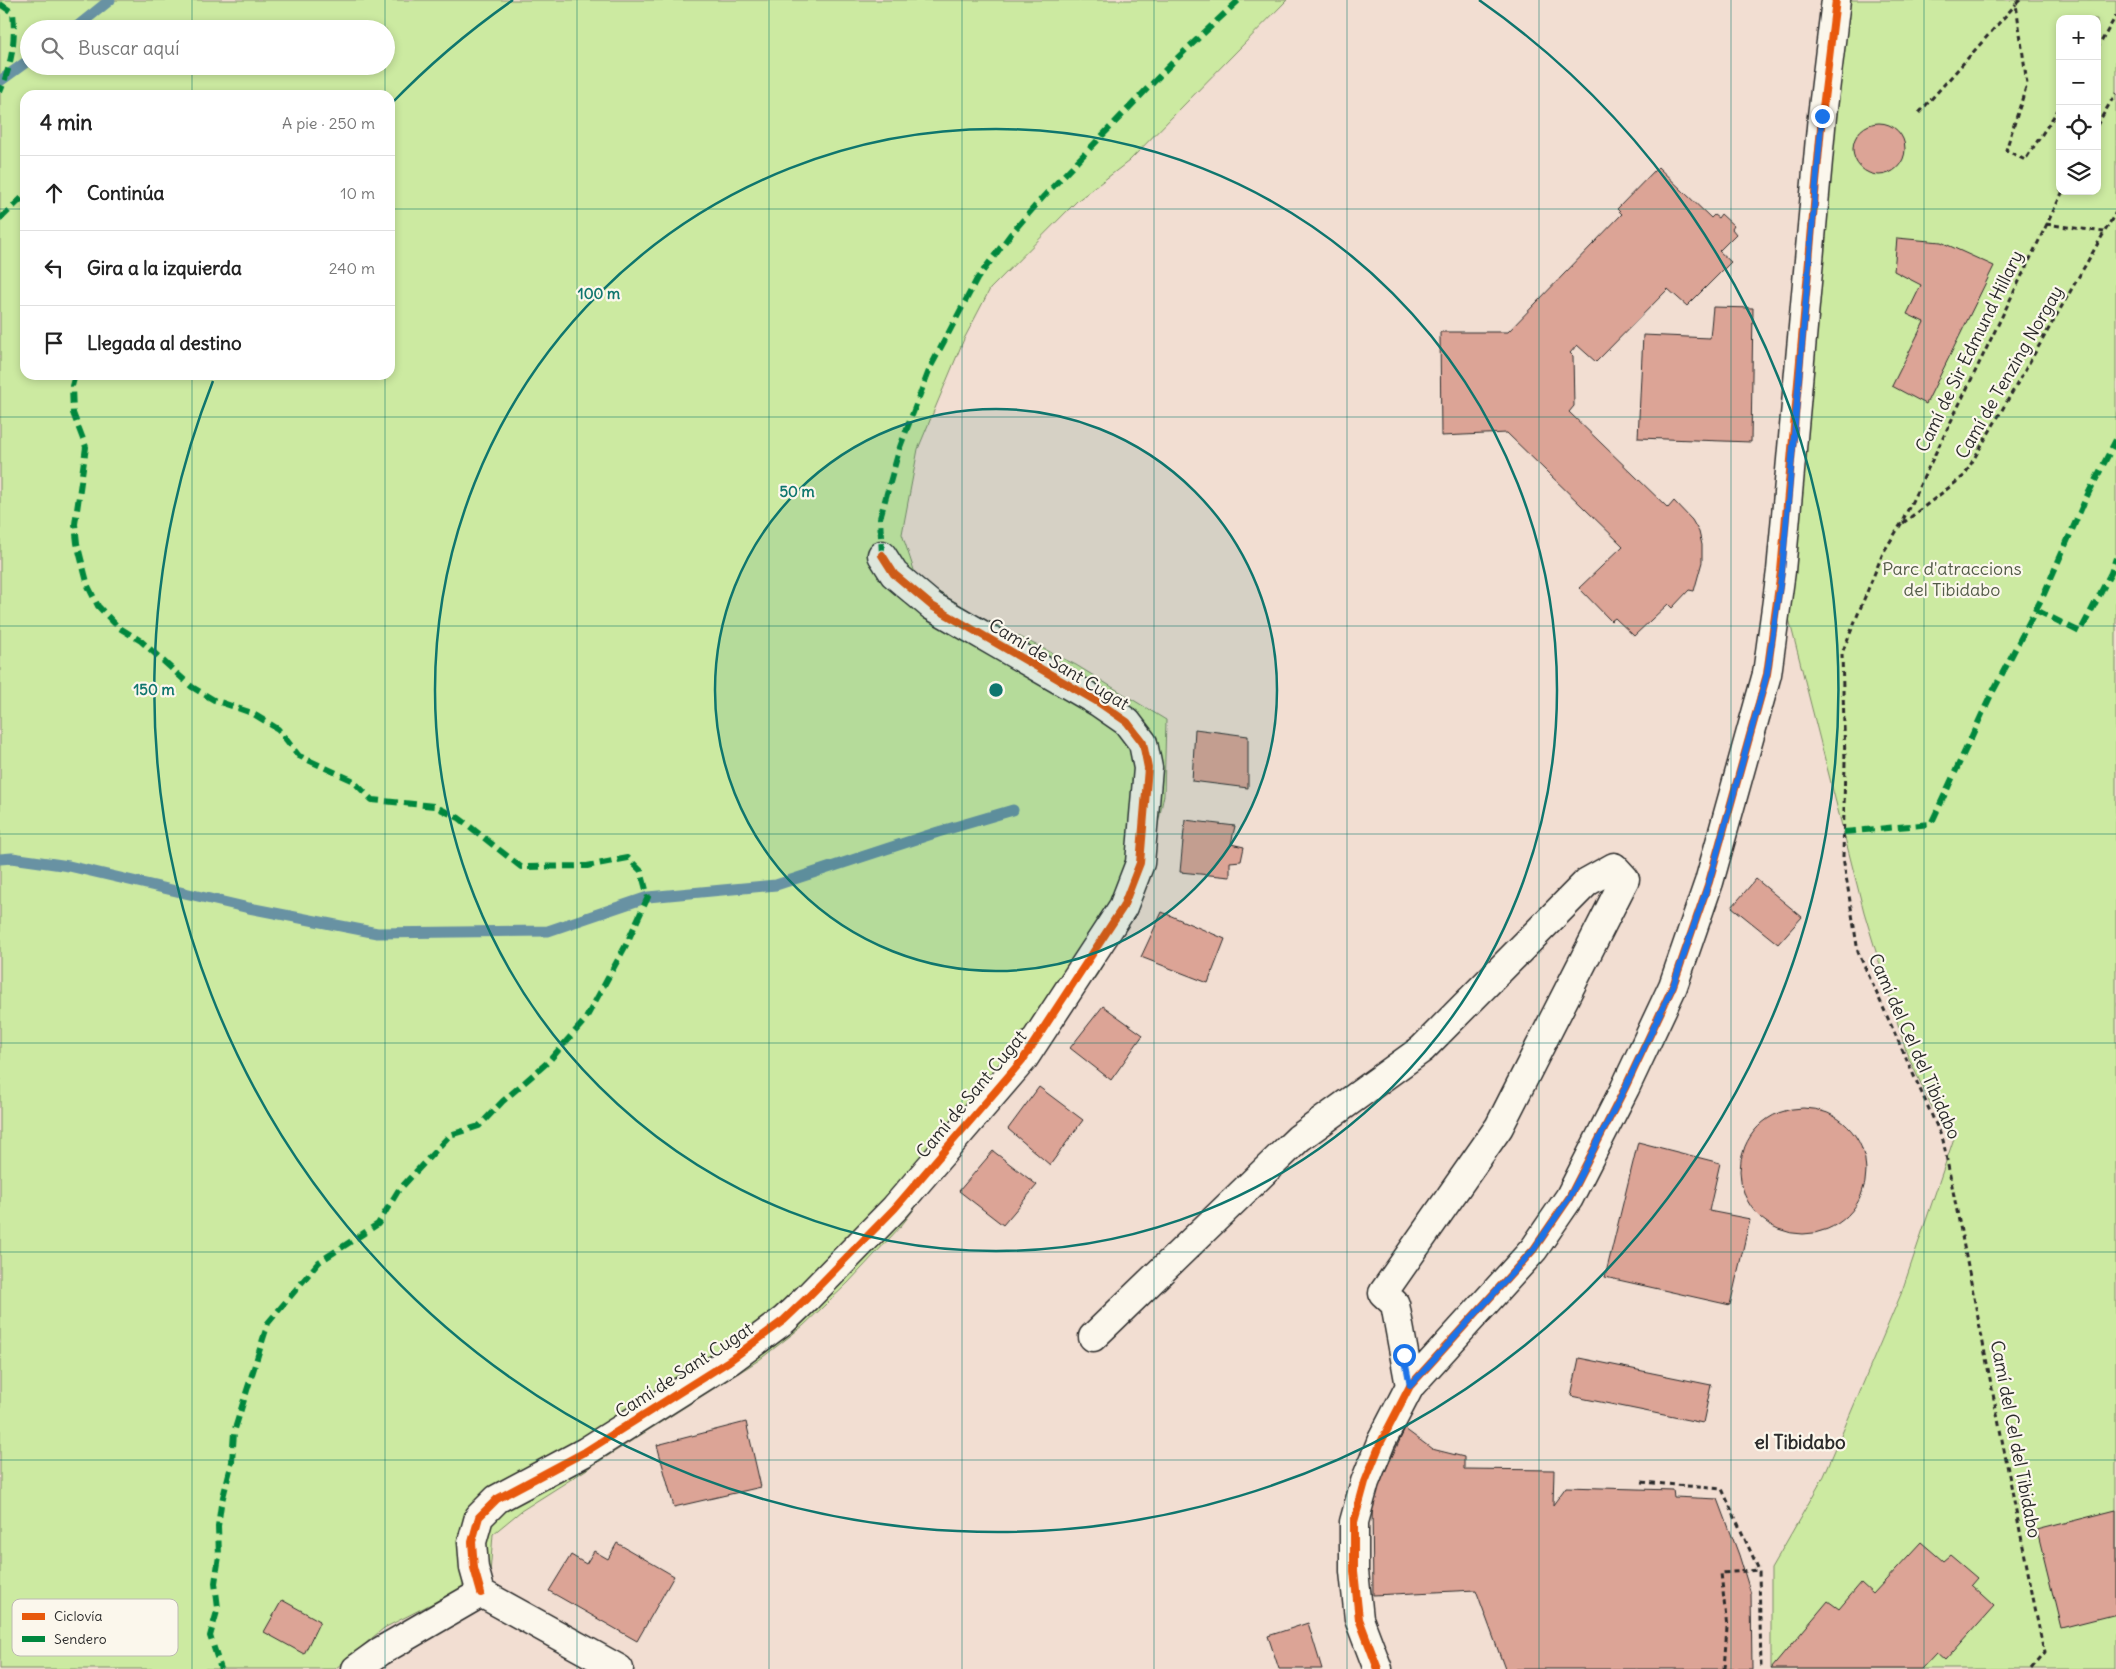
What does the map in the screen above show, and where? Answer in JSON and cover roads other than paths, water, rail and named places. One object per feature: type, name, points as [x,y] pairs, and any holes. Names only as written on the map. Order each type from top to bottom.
[{"type":"street","points":[[1378,1669],[1359,1619],[1354,1571],[1354,1522],[1365,1482],[1410,1386],[1534,1249],[1569,1198],[1625,1088],[1673,986],[1709,882],[1769,665],[1782,571],[1822,116],[1836,0]]},
{"type":"street","name":"Camí de Sant Cugat","points":[[482,1593],[474,1568],[472,1542],[479,1517],[497,1499],[593,1447],[729,1361],[784,1320],[895,1208],[1024,1058],[1123,907],[1140,863],[1148,768],[1143,743],[1127,722],[1098,702],[932,606],[894,574],[882,555]]},
{"type":"street","points":[[1093,1337],[1299,1138],[1422,1049],[1587,882],[1614,867],[1625,879],[1499,1127],[1383,1293],[1395,1304],[1410,1386]]},
{"type":"street","points":[[356,1669],[381,1651],[482,1593],[619,1669]]},
{"type":"waterway","points":[[85,20],[110,0]]},
{"type":"waterway","points":[[0,81],[20,67]]},
{"type":"waterway","points":[[0,859],[12,858],[69,866],[249,908],[377,933],[548,931],[648,897],[776,885],[938,832],[1013,810]]},
{"type":"district","name":"el Tibidabo","points":[[1800,1442]]},
{"type":"park label","name":"Parc d'atraccions del Tibidabo","points":[[1952,578]]}]
